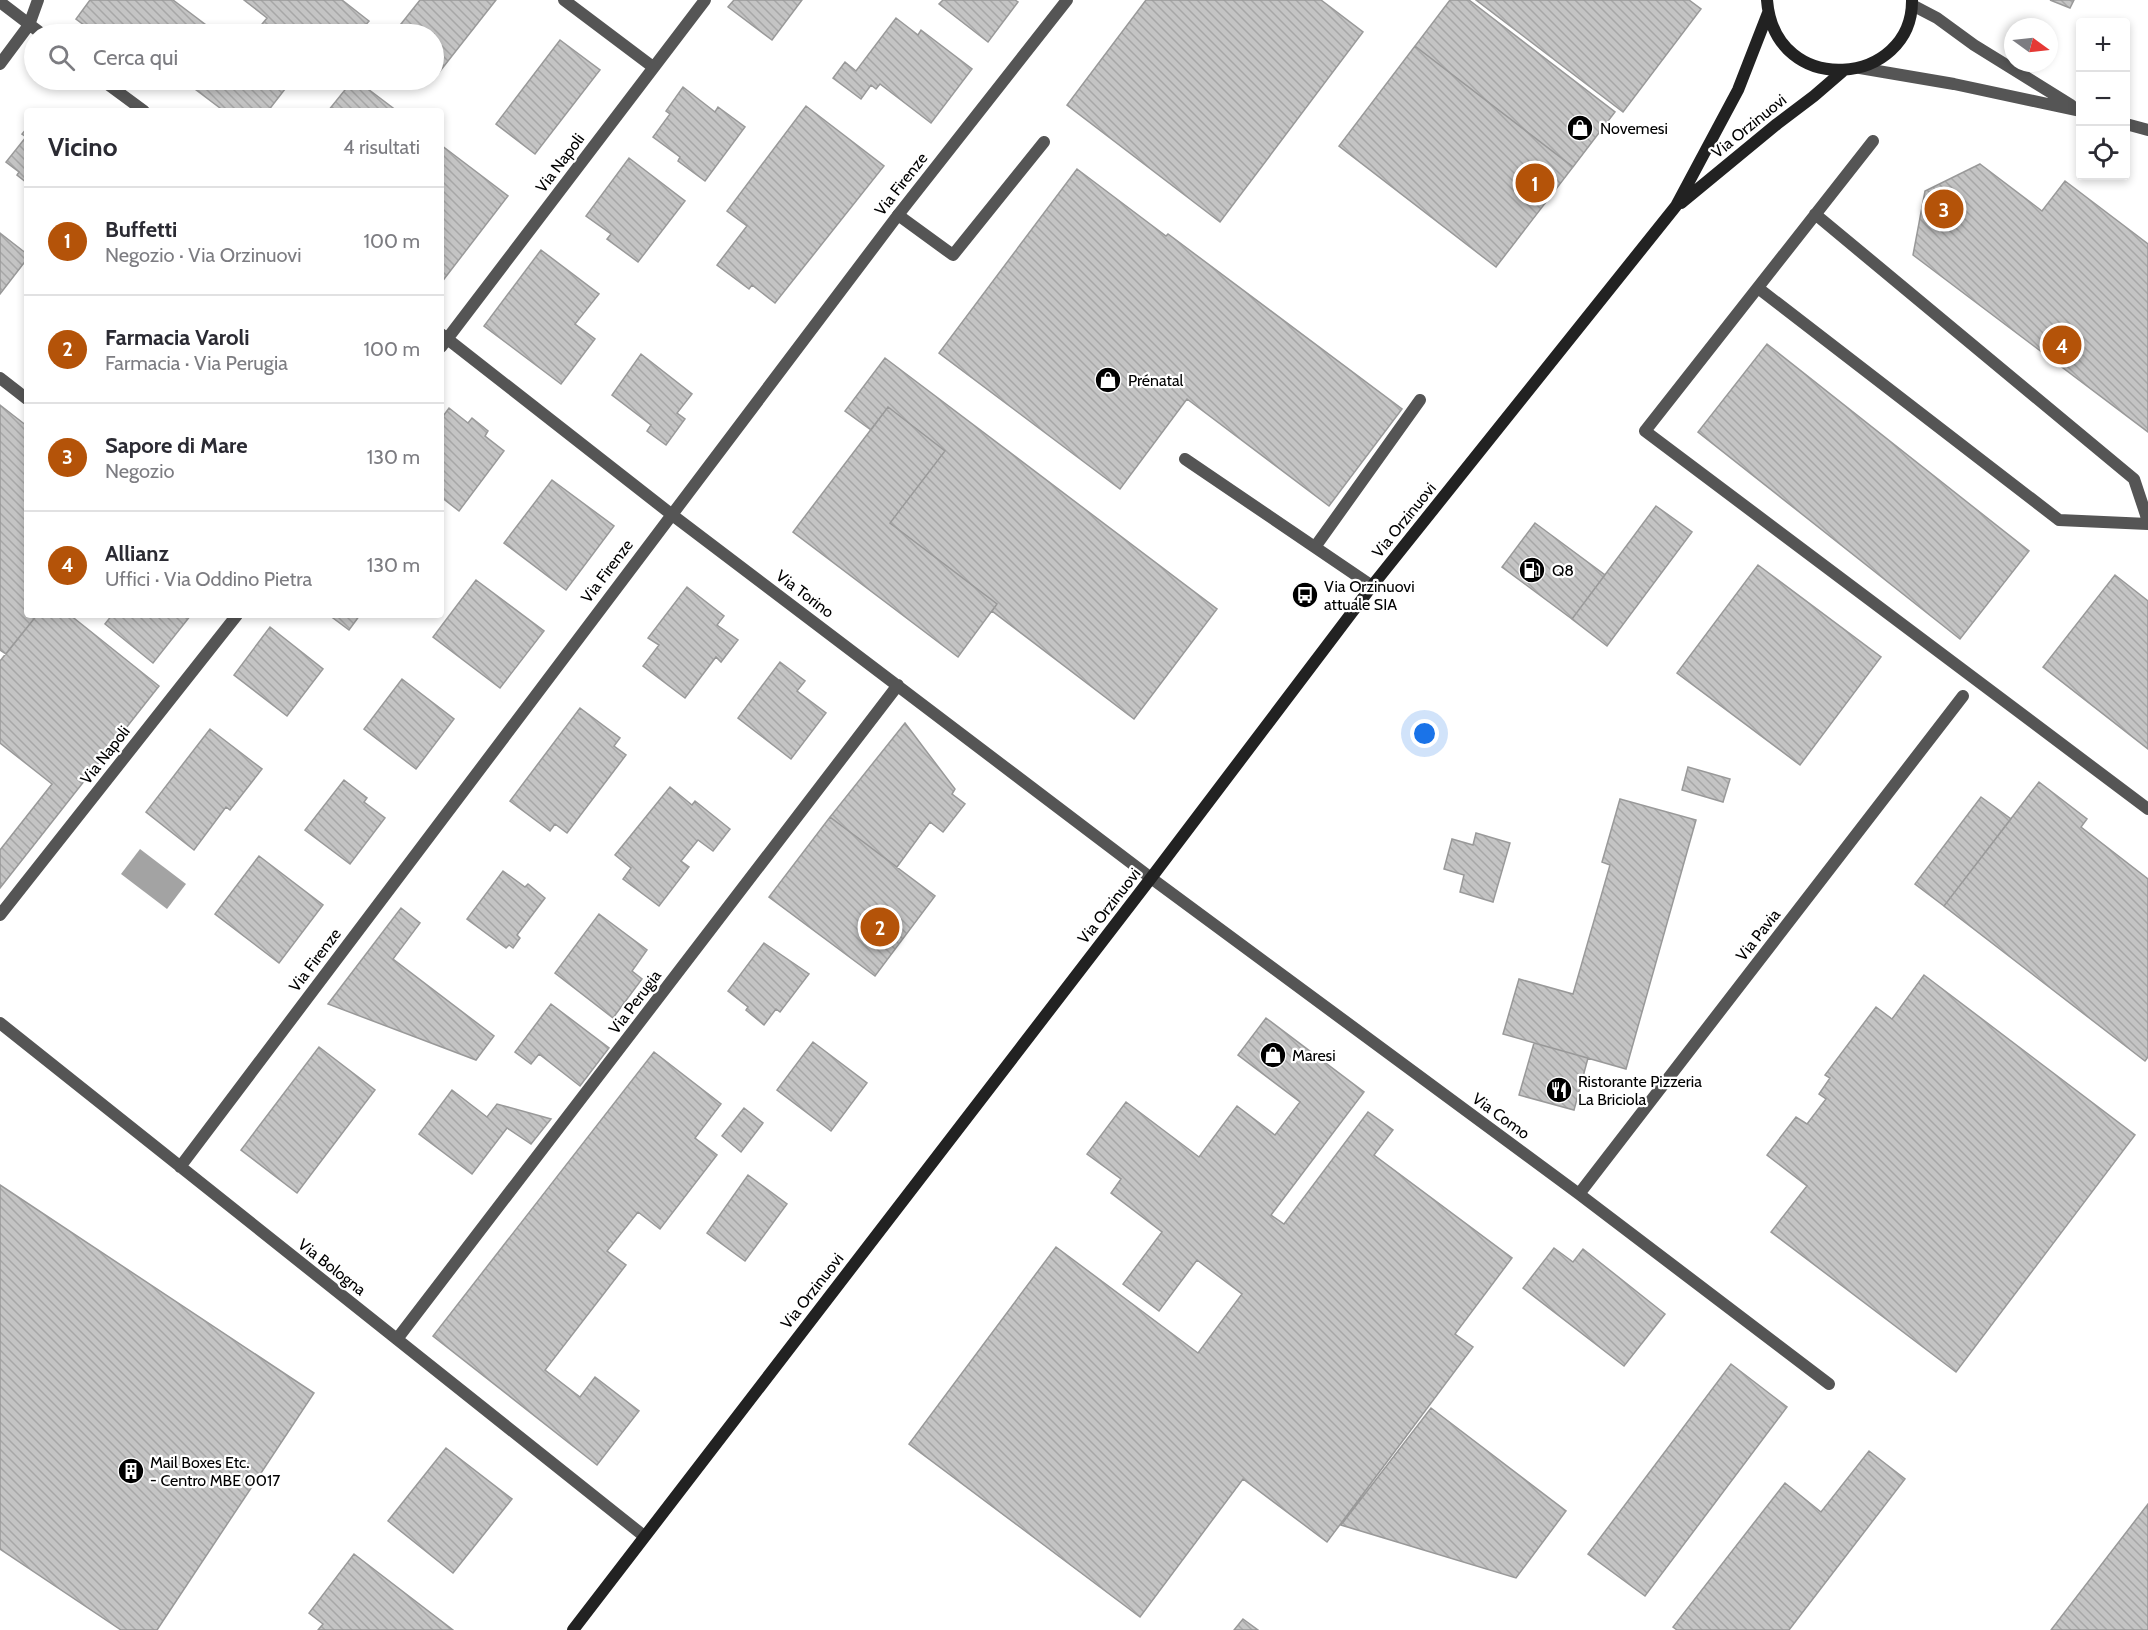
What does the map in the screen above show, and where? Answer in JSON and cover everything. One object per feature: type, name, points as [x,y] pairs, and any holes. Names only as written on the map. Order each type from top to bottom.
[{"type":"main road","name":"Via Orzinuovi","points":[[1767,0],[1768,13],[1779,39],[1798,58],[1810,65],[1843,71],[1860,68],[1888,53],[1897,43],[1907,25],[1912,3]]},
{"type":"main road","name":"Via Orzinuovi","points":[[573,1630],[1151,878],[1372,586],[1676,206],[1738,90],[1768,13]]},
{"type":"main road","name":"Via Orzinuovi","points":[[1676,206],[1843,71]]},
{"type":"street","points":[[29,24],[38,0]]},
{"type":"street","points":[[564,0],[653,67]]},
{"type":"street","name":"Via Napoli","points":[[444,339],[705,0]]},
{"type":"street","name":"Via Firenze","points":[[180,1167],[898,215],[1067,0]]},
{"type":"street","points":[[0,2],[28,24]]},
{"type":"street","points":[[1912,3],[2076,109]]},
{"type":"street","points":[[0,64],[24,32]]},
{"type":"street","points":[[1860,68],[1954,84],[2076,110]]},
{"type":"street","points":[[116,90],[140,108]]},
{"type":"street","points":[[2130,125],[2148,130]]},
{"type":"street","points":[[1873,141],[1645,431],[2148,809]]},
{"type":"street","points":[[898,215],[953,255],[1044,142]]},
{"type":"street","points":[[1758,288],[2059,520],[2148,522],[2134,479],[1815,214]]},
{"type":"street","name":"Via Torino","points":[[444,341],[1151,878]]},
{"type":"street","points":[[0,378],[24,397]]},
{"type":"street","points":[[1315,547],[1420,400]]},
{"type":"street","points":[[1185,459],[1372,586]]},
{"type":"street","name":"Via Napoli","points":[[0,915],[235,618]]},
{"type":"street","name":"Via Perugia","points":[[397,1340],[898,685]]},
{"type":"street","name":"Via Pavia","points":[[1579,1194],[1963,696]]},
{"type":"street","name":"Via Como","points":[[1151,878],[1579,1194],[1829,1384]]},
{"type":"street","name":"Via Bologna","points":[[0,1023],[644,1536]]},
{"type":"shaded area","points":[[140,849],[186,884],[167,909],[121,874]]},
{"type":"building","points":[[90,0],[173,0],[205,24],[83,24],[76,19]]},
{"type":"building","points":[[244,0],[342,0],[369,21],[366,24],[262,24],[267,18]]},
{"type":"building","points":[[420,0],[496,0],[444,66],[444,24],[401,24]]},
{"type":"building","points":[[734,0],[802,0],[772,40],[728,7]]},
{"type":"building","points":[[943,0],[1015,0],[1018,2],[988,42],[939,4]]},
{"type":"building","points":[[1146,0],[1321,0],[1363,32],[1220,222],[1067,105]]},
{"type":"building","points":[[1450,0],[1469,0],[1615,112],[1573,167],[1415,46]]},
{"type":"building","points":[[1476,0],[1689,0],[1701,9],[1623,112]]},
{"type":"building","points":[[2050,0],[2074,0],[2070,8]]},
{"type":"building","points":[[896,18],[918,35],[921,30],[972,69],[931,123],[880,84],[876,89],[871,85],[861,99],[833,78],[845,62],[856,71]]},
{"type":"building","points":[[560,40],[600,70],[535,154],[496,124]]},
{"type":"building","points":[[1415,46],[1573,167],[1496,267],[1339,146]]},
{"type":"building","points":[[683,87],[715,112],[718,107],[745,127],[705,181],[678,161],[680,157],[653,137],[670,114],[666,111]]},
{"type":"building","points":[[196,90],[284,90],[270,108],[220,108]]},
{"type":"building","points":[[345,90],[369,90],[393,108],[330,108]]},
{"type":"building","points":[[806,106],[884,166],[775,303],[752,285],[749,289],[717,265],[747,226],[727,211]]},
{"type":"building","points":[[24,140],[24,181],[17,175],[19,172],[6,162]]},
{"type":"building","points":[[444,147],[508,196],[444,279]]},
{"type":"building","points":[[629,158],[685,201],[638,262],[607,239],[611,234],[586,216]]},
{"type":"building","points":[[1980,164],[2042,211],[2065,181],[2148,244],[2148,432],[1913,255],[1925,191]]},
{"type":"building","points":[[1077,169],[1402,409],[1329,506],[1187,399],[1120,489],[939,353]]},
{"type":"building","points":[[0,233],[24,252],[24,263],[0,294]]},
{"type":"building","points":[[541,250],[599,294],[575,324],[595,339],[561,384],[484,326]]},
{"type":"building","points":[[1767,344],[2029,551],[1960,639],[1698,432]]},
{"type":"building","points":[[641,354],[692,394],[677,413],[685,419],[666,445],[647,431],[651,425],[612,395]]},
{"type":"building","points":[[885,358],[1217,609],[1134,719],[992,611],[997,604],[890,523],[945,451],[888,407],[871,430],[845,411]]},
{"type":"building","points":[[0,405],[24,424],[24,618],[35,618],[6,654],[0,650]]},
{"type":"building","points":[[888,407],[945,451],[890,523],[997,604],[958,657],[793,532]]},
{"type":"building","points":[[449,408],[468,423],[472,418],[488,431],[485,436],[504,451],[459,511],[444,499],[444,415]]},
{"type":"building","points":[[552,480],[614,526],[566,590],[504,543]]},
{"type":"building","points":[[1656,506],[1692,532],[1607,646],[1572,619]]},
{"type":"building","points":[[1535,523],[1605,575],[1572,619],[1502,567]]},
{"type":"building","points":[[1758,565],[1881,657],[1800,765],[1677,673]]},
{"type":"building","points":[[2115,575],[2148,601],[2148,749],[2043,667]]},
{"type":"building","points":[[476,580],[544,631],[500,688],[433,637]]},
{"type":"building","points":[[687,587],[724,616],[717,625],[738,640],[721,662],[716,657],[685,698],[643,666],[659,645],[648,638]]},
{"type":"building","points":[[35,618],[74,618],[159,686],[0,888],[0,850],[52,784],[0,743],[0,661]]},
{"type":"building","points":[[110,618],[189,618],[153,663],[105,624]]},
{"type":"building","points":[[333,618],[358,618],[349,630]]},
{"type":"building","points":[[270,627],[323,669],[287,716],[234,675]]},
{"type":"building","points":[[780,662],[805,681],[797,691],[826,713],[791,759],[738,718]]},
{"type":"building","points":[[402,679],[454,719],[416,769],[364,729]]},
{"type":"building","points":[[580,708],[620,738],[614,746],[626,755],[567,833],[555,824],[550,831],[510,801]]},
{"type":"building","points":[[905,723],[955,789],[952,794],[965,804],[943,832],[930,822],[897,867],[830,817]]},
{"type":"building","points":[[210,729],[262,769],[230,810],[226,807],[194,850],[146,812]]},
{"type":"building","points":[[1688,767],[1730,779],[1723,802],[1682,790]]},
{"type":"building","points":[[344,780],[367,798],[364,802],[385,818],[350,864],[305,830]]},
{"type":"building","points":[[2039,782],[2087,819],[2081,827],[2148,879],[2148,1057],[2145,1061],[1944,906]]},
{"type":"building","points":[[670,787],[692,805],[695,801],[730,829],[713,851],[698,840],[681,861],[689,867],[659,906],[623,879],[631,868],[615,855]]},
{"type":"building","points":[[1981,797],[2011,819],[1944,906],[1915,884]]},
{"type":"building","points":[[1620,799],[1696,820],[1626,1069],[1503,1034],[1519,979],[1573,994],[1610,865],[1602,862]]},
{"type":"building","points":[[830,817],[935,896],[875,976],[769,897]]},
{"type":"building","points":[[1476,833],[1510,843],[1493,902],[1460,892],[1464,875],[1444,869],[1452,839],[1473,845]]},
{"type":"building","points":[[259,856],[323,905],[279,963],[215,914]]},
{"type":"building","points":[[503,871],[525,887],[528,884],[545,898],[517,935],[520,938],[513,948],[509,945],[506,948],[467,919]]},
{"type":"building","points":[[401,908],[420,923],[393,959],[494,1036],[476,1060],[328,1004]]},
{"type":"building","points":[[599,914],[647,950],[632,971],[642,979],[613,1018],[555,973]]},
{"type":"building","points":[[764,943],[809,974],[780,1012],[776,1009],[764,1025],[746,1010],[748,1007],[728,991]]},
{"type":"building","points":[[1924,975],[2135,1135],[1956,1372],[1771,1232],[1807,1186],[1767,1155],[1796,1117],[1807,1124],[1826,1099],[1819,1094],[1830,1078],[1825,1075],[1876,1007],[1892,1019]]},
{"type":"building","points":[[551,1004],[609,1048],[580,1086],[539,1054],[531,1064],[515,1052]]},
{"type":"building","points":[[1266,1018],[1364,1092],[1271,1215],[1284,1224],[1368,1112],[1393,1130],[1374,1155],[1512,1258],[1455,1334],[1473,1347],[1327,1542],[1243,1479],[1140,1617],[909,1444],[1056,1247],[1198,1353],[1242,1294],[1197,1260],[1159,1311],[1123,1284],[1162,1232],[1111,1193],[1121,1179],[1087,1154],[1126,1102],[1199,1157],[1237,1106],[1275,1135],[1300,1102],[1238,1055]]},
{"type":"building","points":[[813,1042],[867,1083],[831,1131],[777,1090]]},
{"type":"building","points":[[1534,1043],[1588,1058],[1574,1110],[1519,1095]]},
{"type":"building","points":[[319,1047],[375,1090],[297,1193],[241,1150]]},
{"type":"building","points":[[654,1052],[721,1104],[695,1138],[717,1155],[660,1229],[638,1212],[607,1251],[626,1265],[545,1370],[580,1397],[595,1377],[639,1411],[597,1465],[433,1336]]},
{"type":"building","points":[[452,1090],[487,1117],[497,1104],[551,1119],[531,1144],[507,1128],[472,1174],[419,1134]]},
{"type":"building","points":[[744,1108],[763,1123],[741,1152],[722,1136]]},
{"type":"building","points":[[748,1175],[787,1204],[745,1261],[707,1233]]},
{"type":"building","name":"Mail Boxes Etc. - Centro MBE 0017","points":[[0,1185],[314,1393],[157,1630],[121,1630],[0,1549]]},
{"type":"building","points":[[1554,1248],[1573,1262],[1583,1249],[1665,1314],[1624,1366],[1523,1288]]},
{"type":"building","points":[[1731,1364],[1787,1407],[1645,1596],[1588,1554]]},
{"type":"building","points":[[1431,1408],[1566,1511],[1516,1578],[1341,1525]]},
{"type":"building","points":[[446,1448],[512,1499],[453,1573],[388,1521]]},
{"type":"building","points":[[1869,1451],[1905,1479],[1789,1630],[1677,1630],[1673,1627],[1785,1483],[1821,1512]]},
{"type":"building","points":[[2148,1504],[2148,1630],[2051,1630]]},
{"type":"building","points":[[354,1554],[453,1630],[318,1630],[323,1624],[309,1613]]},
{"type":"building","points":[[1243,1619],[1258,1630],[1234,1630]]},
{"type":"place","name":"Novemesi","points":[[1580,128]]},
{"type":"place","name":"Buffetti","points":[[1535,183]]},
{"type":"place","name":"Sapore di Mare","points":[[1944,209]]},
{"type":"place","name":"Allianz","points":[[2062,345]]},
{"type":"place","name":"Prénatal","points":[[1108,380]]},
{"type":"place","name":"Q8","points":[[1532,570]]},
{"type":"place","name":"Via Orzinuovi attuale SIA","points":[[1305,595]]},
{"type":"place","name":"Farmacia Varoli","points":[[880,927]]},
{"type":"place","name":"Maresi","points":[[1273,1055]]},
{"type":"place","name":"Ristorante Pizzeria La Briciola","points":[[1559,1090]]},
{"type":"place","name":"Mail Boxes Etc. - Centro MBE 0017","points":[[131,1471]]}]
